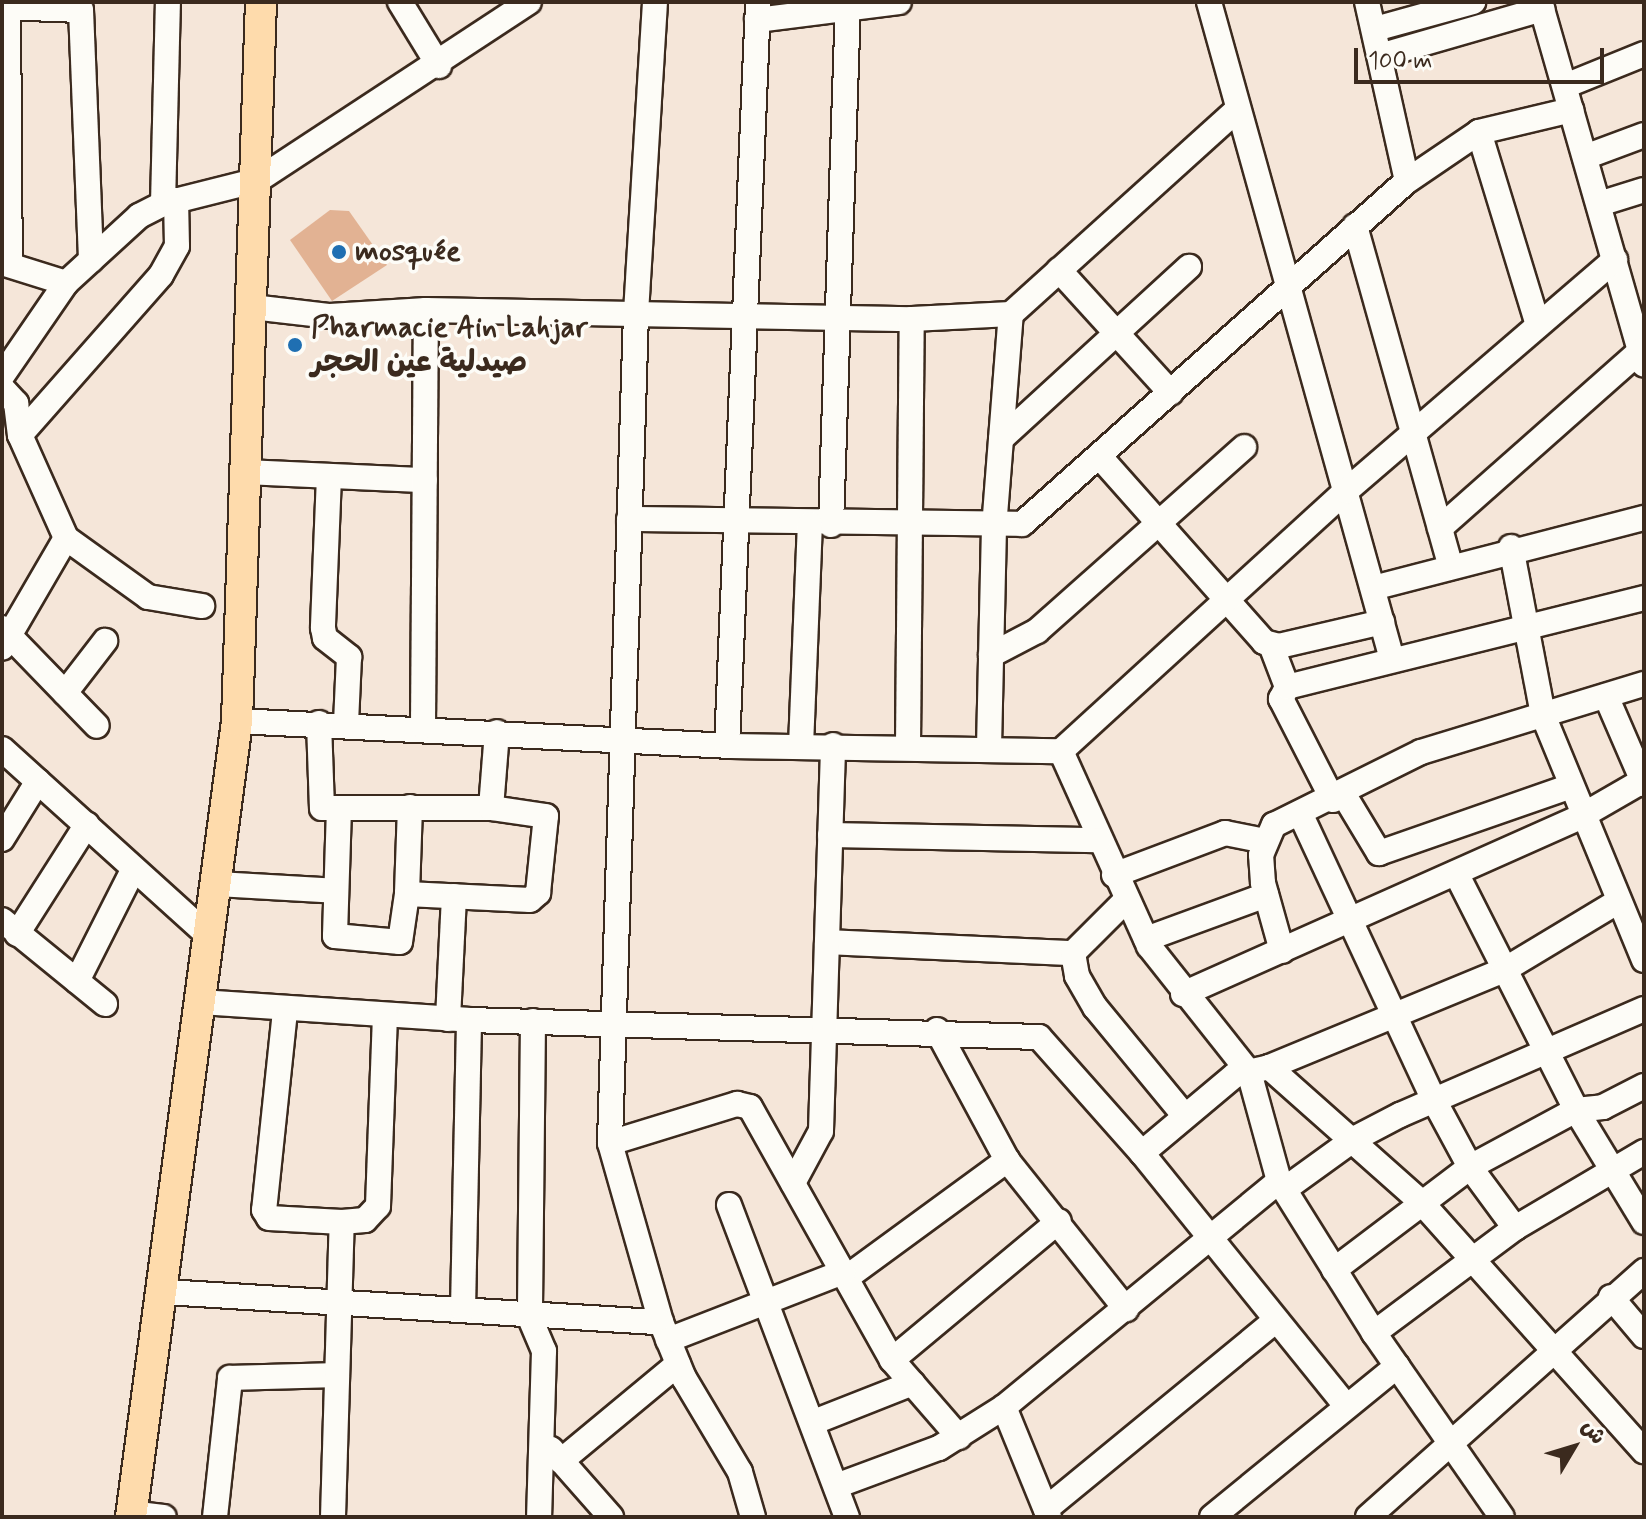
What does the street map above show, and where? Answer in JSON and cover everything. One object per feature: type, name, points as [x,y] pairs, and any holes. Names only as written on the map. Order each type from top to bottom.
[{"type":"main road","points":[[131,1515],[165,1292],[237,721],[258,180],[261,2]]},
{"type":"street","points":[[20,435],[174,256],[170,202],[168,2]]},
{"type":"street","points":[[400,2],[439,66]]},
{"type":"street","points":[[2,376],[10,346],[66,283],[139,216],[170,202],[258,180],[439,66],[497,11],[529,2]]},
{"type":"street","points":[[655,2],[636,314],[610,1143],[664,1331],[678,1364],[740,1472],[753,1517]]},
{"type":"street","points":[[727,746],[734,520],[758,11],[848,8],[899,2]]},
{"type":"street","points":[[1209,2],[1290,282],[1392,659]]},
{"type":"street","points":[[1367,2],[1383,55],[1407,181]]},
{"type":"street","points":[[1375,29],[1473,2]]},
{"type":"street","points":[[66,283],[6,263],[7,5],[81,10],[91,260]]},
{"type":"street","points":[[1383,55],[1541,5],[1642,358],[1440,528]]},
{"type":"street","points":[[801,746],[841,318],[848,8]]},
{"type":"street","points":[[1565,86],[1644,54]]},
{"type":"street","points":[[252,307],[330,316],[426,310],[912,319],[1011,314],[1238,109]]},
{"type":"street","points":[[629,519],[994,528],[1022,524],[1171,393],[1290,282],[1407,181],[1479,132],[1571,110]]},
{"type":"street","points":[[1479,132],[1538,325]]},
{"type":"street","points":[[1585,157],[1644,135]]},
{"type":"street","points":[[1599,204],[1644,190]]},
{"type":"street","points":[[1355,226],[1450,565]]},
{"type":"street","points":[[237,721],[423,726],[727,746],[989,747],[1061,751],[1346,491],[1615,260]]},
{"type":"street","points":[[1001,439],[1189,267]]},
{"type":"street","points":[[1059,270],[1171,393]]},
{"type":"street","points":[[423,726],[426,310]]},
{"type":"street","points":[[989,747],[994,528],[1011,314]]},
{"type":"street","points":[[908,746],[912,319]]},
{"type":"street","points":[[2,388],[19,410],[20,435],[66,538],[148,597],[202,606]]},
{"type":"street","points":[[991,655],[1037,631],[1244,447]]},
{"type":"street","points":[[1100,457],[1271,645],[1287,687],[1281,699],[1338,797],[1379,853],[1569,787]]},
{"type":"street","points":[[246,472],[425,480]]},
{"type":"street","points":[[329,476],[323,628],[325,638],[349,657],[346,724]]},
{"type":"street","points":[[1373,588],[1511,547],[1644,518]]},
{"type":"street","points":[[66,538],[5,638],[97,726]]},
{"type":"street","points":[[1511,547],[1543,715],[1580,817],[1644,960]]},
{"type":"street","points":[[1287,687],[1644,598]]},
{"type":"street","points":[[1271,645],[1382,622]]},
{"type":"street","points":[[65,693],[105,641]]},
{"type":"street","points":[[1282,951],[1266,895],[1265,841],[1274,825],[1338,797],[1421,752],[1644,684]]},
{"type":"street","points":[[1183,994],[1351,922],[1580,817],[1643,782],[1606,696]]},
{"type":"street","points":[[319,723],[318,801],[322,808],[491,808],[546,816],[538,893],[530,900],[407,894]]},
{"type":"street","points":[[491,808],[497,732]]},
{"type":"street","points":[[793,1183],[821,1131],[833,745]]},
{"type":"street","points":[[2,749],[209,936]]},
{"type":"street","points":[[1061,751],[1125,901],[1183,994],[1259,1070],[1354,1139],[1422,1203],[1471,1263],[1644,1451]]},
{"type":"street","points":[[2,839],[38,781]]},
{"type":"street","points":[[339,808],[334,932],[341,941],[403,941],[410,807]]},
{"type":"street","points":[[1300,813],[1435,1102],[1470,1167],[1515,1228]]},
{"type":"street","points":[[87,824],[9,927],[105,1004]]},
{"type":"street","points":[[1114,875],[1225,833],[1265,841]]},
{"type":"street","points":[[830,835],[1099,840]]},
{"type":"street","points":[[77,981],[133,870]]},
{"type":"street","points":[[1456,873],[1576,1110],[1609,1169],[1644,1222]]},
{"type":"street","points":[[216,884],[336,891]]},
{"type":"street","points":[[1146,939],[1266,895]]},
{"type":"street","points":[[454,896],[463,1309]]},
{"type":"street","points":[[827,942],[1073,953],[1125,901]]},
{"type":"street","points":[[1142,1153],[1229,1079],[1259,1070],[1504,970],[1617,902]]},
{"type":"street","points":[[1073,953],[1077,976],[1095,1007],[1184,1115]]},
{"type":"street","points":[[201,1002],[285,1011],[459,1020],[937,1030],[1039,1037],[1142,1153],[1208,1239],[1346,1406]]},
{"type":"street","points":[[836,1486],[959,1437],[1004,1407],[1208,1239],[1282,1185],[1354,1139],[1644,1009]]},
{"type":"street","points":[[285,1011],[264,1210],[269,1218],[342,1222],[365,1220],[378,1206],[385,1015]]},
{"type":"street","points":[[533,1021],[530,1318],[544,1351],[544,1442],[539,1517]]},
{"type":"street","points":[[937,1030],[1007,1160],[1059,1221],[1126,1309]]},
{"type":"street","points":[[1259,1070],[1282,1185],[1374,1333],[1502,1517]]},
{"type":"street","points":[[1334,1270],[1470,1167],[1576,1110],[1603,1107],[1644,1086]]},
{"type":"street","points":[[610,1143],[745,1105],[793,1183],[892,1360],[959,1437]]},
{"type":"street","points":[[1374,1333],[1515,1228],[1609,1169],[1644,1152]]},
{"type":"street","points":[[165,1292],[463,1309],[664,1331],[765,1304],[844,1275],[1007,1160]]},
{"type":"street","points":[[729,1205],[765,1304],[814,1422],[847,1517]]},
{"type":"street","points":[[892,1360],[1059,1221]]},
{"type":"street","points":[[333,1517],[336,1375],[344,1304],[342,1222]]},
{"type":"street","points":[[1368,1517],[1550,1350],[1644,1271]]},
{"type":"street","points":[[1611,1297],[1644,1336]]},
{"type":"street","points":[[1004,1407],[1048,1513],[1275,1321]]},
{"type":"street","points":[[561,1461],[678,1364]]},
{"type":"street","points":[[1219,1515],[1397,1366]]},
{"type":"street","points":[[215,1517],[230,1378],[336,1375]]},
{"type":"street","points":[[814,1422],[913,1383]]},
{"type":"street","points":[[544,1442],[611,1517]]},
{"type":"street","points":[[131,1515],[164,1517]]},
{"type":"building","name":"mosquée","points":[[330,210],[349,211],[387,265],[332,301],[290,240]]},
{"type":"place","name":"mosquée","points":[[339,252]]},
{"type":"place","name":"Pharmacie Ain Lahjar صيدلية عين الحجر","points":[[295,345]]}]
